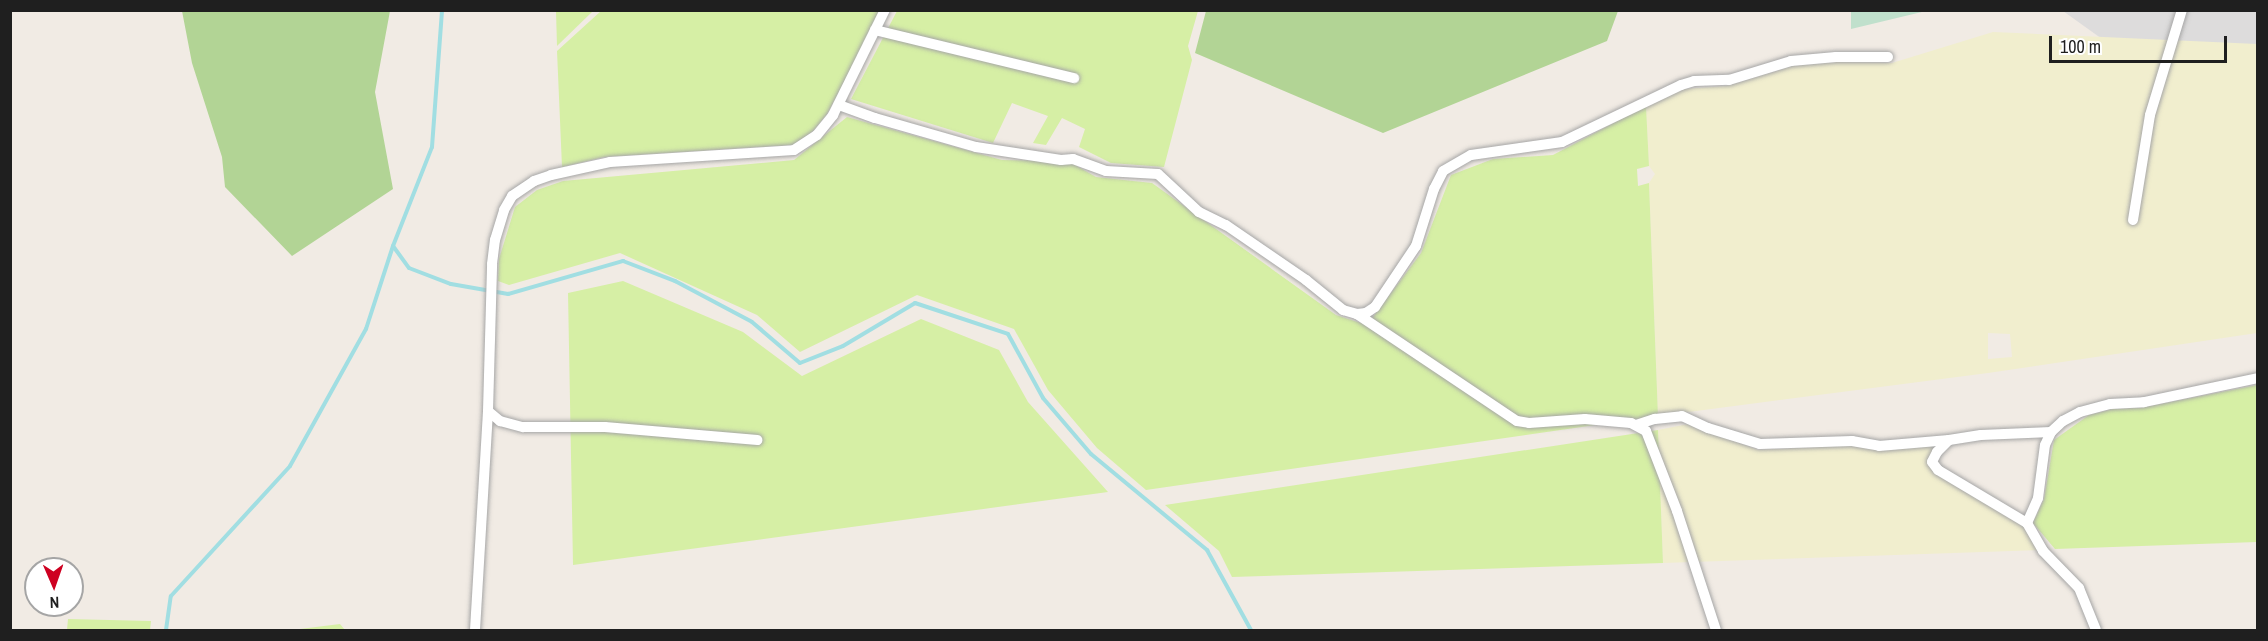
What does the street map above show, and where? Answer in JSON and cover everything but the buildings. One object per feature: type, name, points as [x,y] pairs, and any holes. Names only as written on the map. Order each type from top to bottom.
[{"type":"street","points":[[475,630],[495,240],[504,210],[512,196],[534,181],[610,162],[794,150],[817,135],[839,105],[885,10]]},
{"type":"street","points":[[2133,220],[2150,116],[2182,10]]},
{"type":"street","points":[[875,30],[1074,78]]},
{"type":"street","points":[[839,105],[874,118],[985,149],[1061,160],[1073,159],[1106,171],[1158,174],[1199,212],[1226,225],[1306,280],[1343,310],[1366,314],[1375,307],[1416,246],[1434,189],[1443,171],[1471,155],[1562,142],[1681,85],[1694,81],[1729,80],[1791,61],[1836,57],[1888,57]]},
{"type":"street","points":[[1357,314],[1517,421],[1529,423],[1584,419],[1636,425],[1655,419],[1682,416],[1708,428],[1760,444],[1852,441],[1879,446],[1981,435],[2051,432]]},
{"type":"street","points":[[2027,523],[2038,498],[2046,445],[2051,432],[2063,421],[2080,412],[2258,378]]},
{"type":"street","points":[[488,411],[500,421],[523,427],[605,427],[757,440]]},
{"type":"street","points":[[1636,425],[1646,431],[1677,511],[1716,630]]},
{"type":"street","points":[[1950,440],[1937,452],[1932,462],[1938,470],[2027,523],[2043,551],[2079,588],[2096,630]]},
{"type":"shaded area","points":[[2063,11],[2257,11],[2257,150]]},
{"type":"shaded area","points":[[1993,32],[2257,44],[2257,333],[1988,373],[1658,416],[1649,183],[1655,174],[1649,166],[1646,106],[1683,89],[1727,86],[1793,66],[1837,62],[1892,63]],"holes":[[[1988,333],[2010,334],[2012,357],[1988,359]]]},
{"type":"shaded area","points":[[1688,424],[1758,450],[1853,445],[1936,445],[1927,462],[2022,525],[2042,550],[1663,563],[1658,430]]},
{"type":"green space","points":[[556,10],[593,11],[557,46]]},
{"type":"green space","points":[[1206,10],[1618,11],[1607,41],[1383,133],[1195,53]]},
{"type":"green space","points":[[1851,10],[1926,11],[1851,29]]},
{"type":"green space","points":[[182,11],[390,11],[375,92],[393,189],[292,256],[225,187],[222,157],[192,63]]},
{"type":"green space","points":[[601,11],[883,11],[827,114],[813,131],[793,145],[604,157],[562,167],[557,51]]},
{"type":"green space","points":[[897,11],[1198,11],[1188,46],[1192,60],[1164,167],[1111,163],[1079,147],[1085,129],[1062,118],[1046,145],[1033,143],[1048,116],[1012,103],[993,143],[851,99]]},
{"type":"green space","points":[[1646,106],[1649,166],[1637,169],[1638,186],[1649,183],[1658,416],[1146,490],[1097,448],[1048,390],[1014,329],[917,295],[800,352],[757,315],[620,253],[509,285],[498,281],[499,259],[515,207],[537,190],[563,181],[794,160],[847,117],[1002,160],[1068,161],[1096,177],[1152,183],[1336,315],[1367,325],[1421,253],[1451,175],[1493,159],[1553,155]]},
{"type":"green space","points":[[623,281],[743,332],[802,376],[921,319],[999,350],[1028,402],[1108,492],[573,565],[568,293]]},
{"type":"green space","points":[[2257,385],[2257,542],[2055,549],[2033,523],[2044,499],[2054,440],[2089,415],[2113,409],[2140,408]]},
{"type":"green space","points":[[1658,430],[1663,563],[1232,577],[1219,551],[1165,505]]},
{"type":"green space","points":[[68,619],[151,621],[150,630],[67,630]]},
{"type":"green space","points":[[340,624],[345,630],[292,630]]},
{"type":"waterway","points":[[166,630],[171,596],[290,466],[366,329],[393,246],[432,147],[442,10]]},
{"type":"waterway","points":[[393,246],[409,268],[451,284],[508,294],[623,261],[675,281],[752,322],[800,363],[843,346],[915,303],[1008,334],[1043,398],[1091,454],[1207,550],[1251,630]]}]
